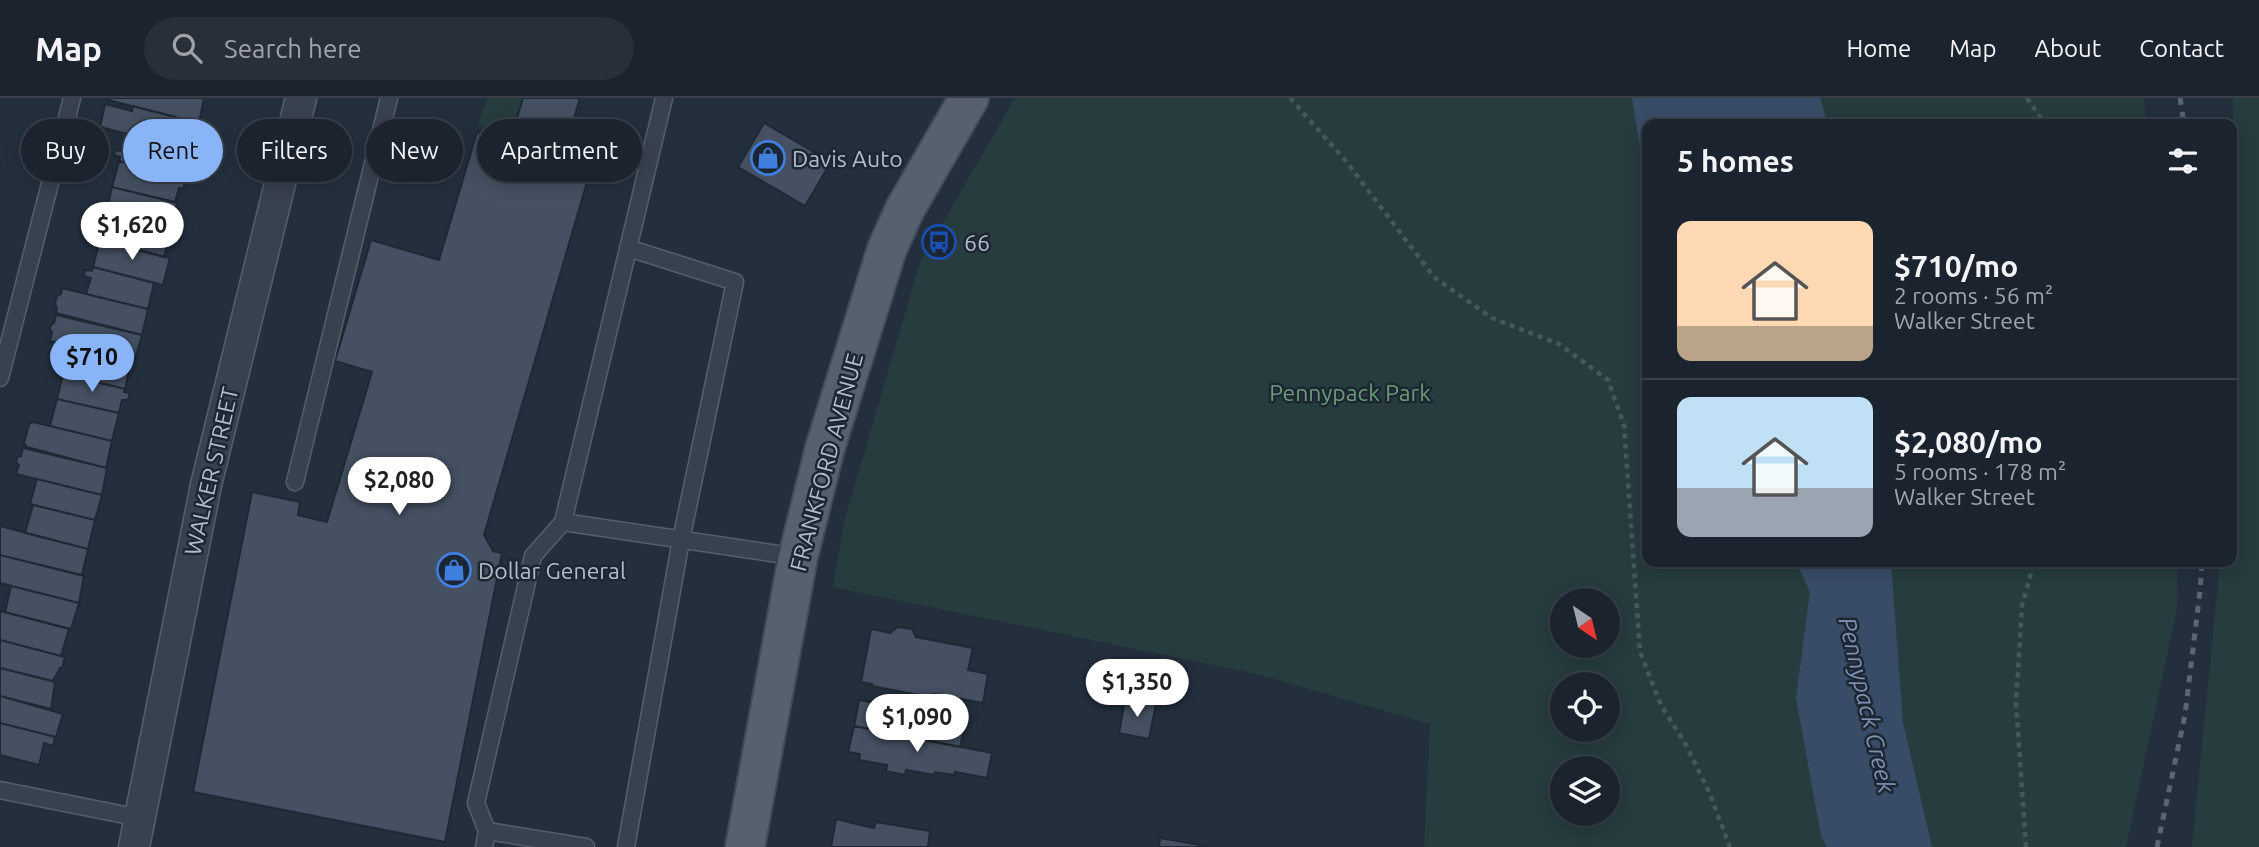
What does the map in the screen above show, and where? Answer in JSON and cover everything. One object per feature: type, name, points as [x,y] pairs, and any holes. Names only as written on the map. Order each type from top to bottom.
[{"type":"main road","name":"FRANKFORD AVENUE","points":[[745,847],[799,557],[825,447],[887,249],[905,209],[969,98]]},
{"type":"street","name":"WALKER STREET","points":[[137,833],[206,485],[301,98]]},
{"type":"lane","points":[[0,378],[72,98]]},
{"type":"lane","points":[[295,482],[389,98]]},
{"type":"lane","points":[[586,847],[486,839],[477,803],[533,556],[563,522],[664,98]]},
{"type":"lane","points":[[626,847],[681,540],[735,282],[628,248]]},
{"type":"lane","points":[[563,522],[799,557]]},
{"type":"lane","points":[[0,790],[137,833]]},
{"type":"path","points":[[1290,98],[1345,160],[1434,277],[1492,318],[1559,344],[1608,380],[1624,425],[1640,652],[1661,705],[1686,745],[1709,792],[1730,847]]},
{"type":"path","points":[[2027,98],[2042,119]]},
{"type":"path","points":[[2026,847],[2016,703],[2022,606],[2033,567]]},
{"type":"green space","points":[[487,98],[523,98],[516,119],[480,119]]},
{"type":"green space","name":"Pennypack Park","points":[[1015,98],[2144,98],[2146,119],[1642,119],[1642,567],[2178,567],[2177,609],[2126,847],[1424,847],[1430,724],[1257,674],[833,587],[844,522],[920,262]]},
{"type":"green space","points":[[2233,98],[2259,98],[2259,847],[2192,847],[2220,567],[2237,567],[2237,119],[2233,119]]},
{"type":"water","points":[[1632,98],[1820,98],[1826,119],[1642,119],[1642,160]]},
{"type":"water","name":"Pennypack Creek","points":[[1798,567],[1891,567],[1903,723],[1932,847],[1827,847],[1821,836],[1796,698],[1810,592]]},
{"type":"building","points":[[204,98],[200,119],[183,119],[108,100]]},
{"type":"building","points":[[523,98],[580,98],[574,119],[517,119]]},
{"type":"building","points":[[105,104],[132,111],[133,106],[183,119],[123,119],[123,133],[109,129],[109,119],[102,119]]},
{"type":"building","points":[[764,123],[831,162],[805,206],[738,167]]},
{"type":"building","points":[[477,132],[477,182],[587,182],[484,535],[493,551],[502,553],[445,842],[193,792],[252,492],[300,502],[298,515],[327,522],[372,372],[335,361],[371,240],[439,260]]},
{"type":"building","points":[[123,144],[123,162],[114,155],[115,150],[121,151]]},
{"type":"building","points":[[119,161],[123,162],[123,182],[186,182],[183,189],[179,188],[175,202],[112,187]]},
{"type":"building","points":[[112,187],[177,203],[171,230],[106,214]]},
{"type":"building","points":[[106,214],[171,230],[164,257],[100,240]]},
{"type":"building","points":[[100,240],[170,258],[163,285],[93,267]]},
{"type":"building","points":[[93,267],[154,283],[148,309],[86,294],[91,278],[84,276],[85,270],[92,271]]},
{"type":"building","points":[[62,288],[148,309],[142,335],[56,313],[55,304]]},
{"type":"building","points":[[56,315],[142,335],[134,362],[50,341],[51,325]]},
{"type":"building","points":[[70,345],[131,361],[125,389],[63,374]]},
{"type":"building","points":[[63,374],[125,389],[124,392],[130,393],[128,400],[122,400],[119,413],[57,399]]},
{"type":"building","points":[[57,399],[119,413],[112,441],[50,426]]},
{"type":"building","points":[[33,422],[112,441],[106,468],[27,447],[24,443],[29,424]]},
{"type":"building","points":[[23,448],[107,468],[102,495],[16,474],[19,465],[16,462],[17,457],[21,456]]},
{"type":"building","points":[[37,479],[102,495],[95,520],[30,504]]},
{"type":"building","points":[[33,505],[95,520],[88,549],[25,533]]},
{"type":"building","points":[[0,526],[88,549],[82,575],[0,555]]},
{"type":"building","points":[[0,555],[84,576],[79,603],[0,583]]},
{"type":"building","points":[[11,586],[79,603],[71,629],[5,612]]},
{"type":"building","points":[[0,611],[69,629],[61,656],[0,640]]},
{"type":"building","points":[[898,627],[912,629],[916,637],[973,648],[968,670],[988,674],[983,703],[934,694],[933,698],[861,682],[871,629],[890,633]]},
{"type":"building","points":[[0,640],[65,657],[62,668],[53,681],[0,668]]},
{"type":"building","points":[[0,668],[55,682],[51,709],[0,696]]},
{"type":"building","points":[[0,696],[63,714],[56,737],[0,723]]},
{"type":"building","points":[[1125,699],[1156,704],[1149,739],[1119,733]]},
{"type":"building","points":[[859,700],[899,707],[900,701],[948,710],[944,726],[964,730],[960,747],[854,726]]},
{"type":"building","points":[[0,723],[55,737],[53,746],[44,743],[39,765],[0,755]]},
{"type":"building","points":[[854,726],[992,753],[987,778],[955,772],[954,775],[935,772],[934,775],[906,770],[905,775],[886,771],[887,765],[859,760],[860,754],[848,752]]},
{"type":"building","points":[[836,819],[874,828],[876,822],[930,831],[928,847],[831,847]]},
{"type":"building","points":[[1160,838],[1206,846],[1206,847],[1159,847]]},
{"type":"railway","points":[[2180,98],[2183,119]]},
{"type":"railway","points":[[2157,847],[2185,715],[2202,567]]},
{"type":"place","name":"Davis Auto","points":[[768,158]]},
{"type":"place","name":"66","points":[[939,242]]},
{"type":"place","name":"Dollar General","points":[[454,570]]}]
